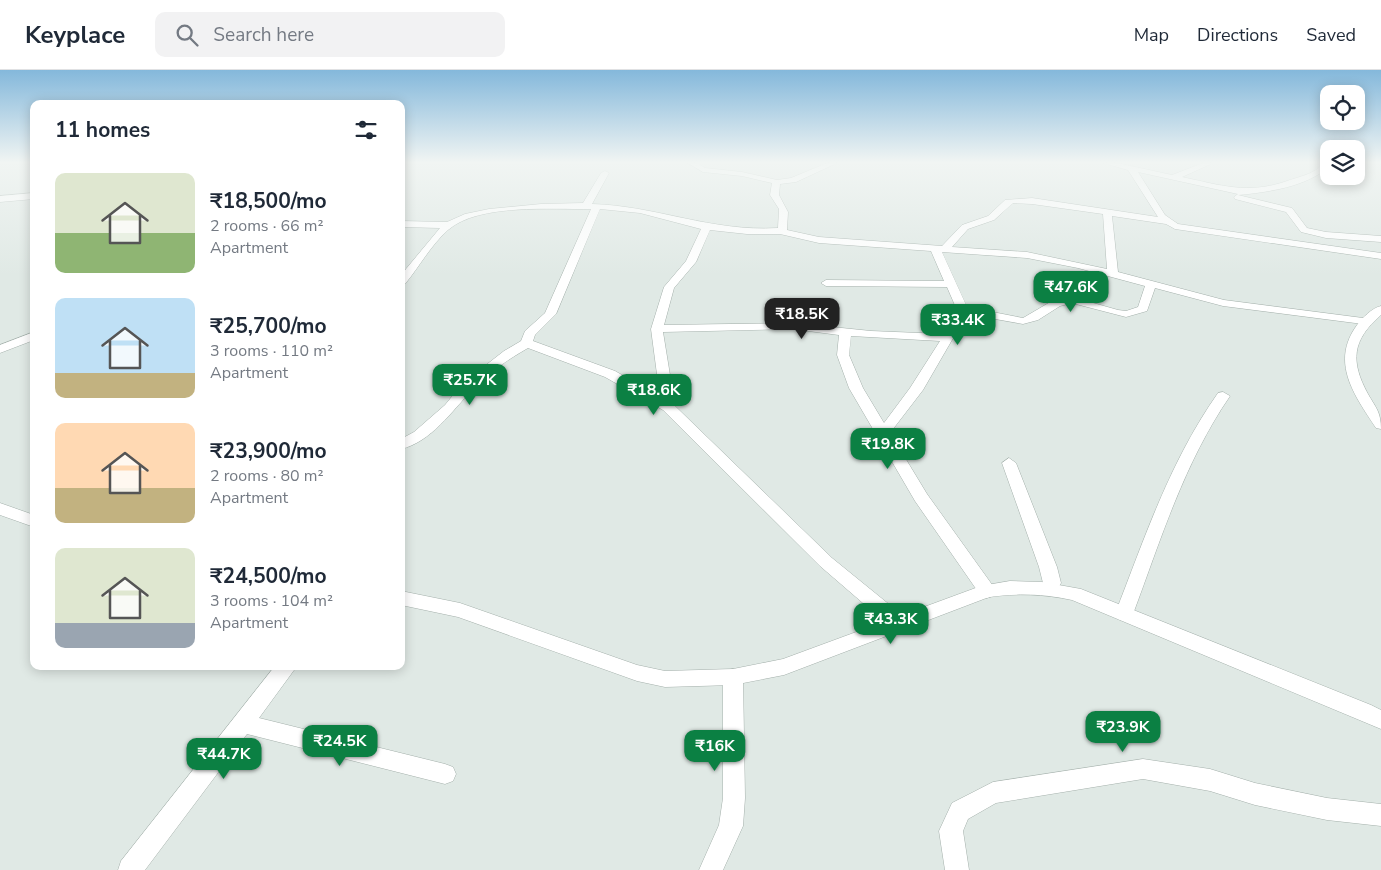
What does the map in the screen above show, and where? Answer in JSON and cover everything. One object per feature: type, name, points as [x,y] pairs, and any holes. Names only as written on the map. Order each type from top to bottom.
[{"type":"street","points":[[405,443],[420,435],[450,408],[468,386],[508,354],[527,343],[529,334],[550,314],[591,200]]},
{"type":"street","points":[[777,200],[784,213],[782,231]]},
{"type":"street","points":[[1152,200],[1165,221]]},
{"type":"street","points":[[1251,200],[1292,212],[1299,226],[1304,230],[1326,235],[1381,239]]},
{"type":"street","points":[[941,248],[964,227],[975,221],[991,218],[1005,202],[1032,201],[1165,221],[1186,230],[1381,256]]},
{"type":"street","points":[[405,277],[450,225],[464,217],[489,211],[590,207],[646,211],[707,227],[757,232],[782,231],[786,234],[810,239],[1027,255],[1252,308],[1364,321]]},
{"type":"street","points":[[1107,212],[1113,274]]},
{"type":"street","points":[[405,224],[450,225]]},
{"type":"street","points":[[668,407],[657,329],[669,287],[691,262],[707,227]]},
{"type":"street","points":[[883,433],[916,390],[961,317],[963,310],[951,284],[941,248]]},
{"type":"street","points":[[826,283],[951,284]]},
{"type":"street","points":[[963,310],[1023,321],[1030,320],[1040,311],[1057,303],[1072,300],[1126,314],[1143,309],[1151,284]]},
{"type":"street","points":[[1381,309],[1364,321],[1350,343],[1351,371],[1362,395],[1381,425]]},
{"type":"street","points":[[657,329],[793,326],[871,335],[947,338]]},
{"type":"street","points":[[845,332],[843,348],[846,365],[856,388],[921,497],[988,592]]},
{"type":"street","points":[[0,349],[30,338]]},
{"type":"street","points":[[527,343],[610,374],[668,407],[826,562],[900,624]]},
{"type":"street","points":[[1124,614],[1175,478],[1203,422],[1222,396]]},
{"type":"street","points":[[1009,463],[1048,568],[1052,583],[1049,588]]},
{"type":"street","points":[[0,508],[13,515],[30,520]]},
{"type":"street","points":[[405,599],[475,615],[636,673],[665,679],[733,677],[784,667],[988,592],[1012,586],[1049,588],[1075,594],[1364,710],[1381,720]]},
{"type":"street","points":[[130,870],[284,670]]},
{"type":"street","points":[[711,870],[730,826],[734,798],[733,677]]},
{"type":"street","points":[[244,724],[445,774]]},
{"type":"street","points":[[957,870],[951,831],[960,811],[993,793],[1095,775],[1143,769],[1181,774],[1210,780],[1254,794],[1327,808],[1381,815]]}]
